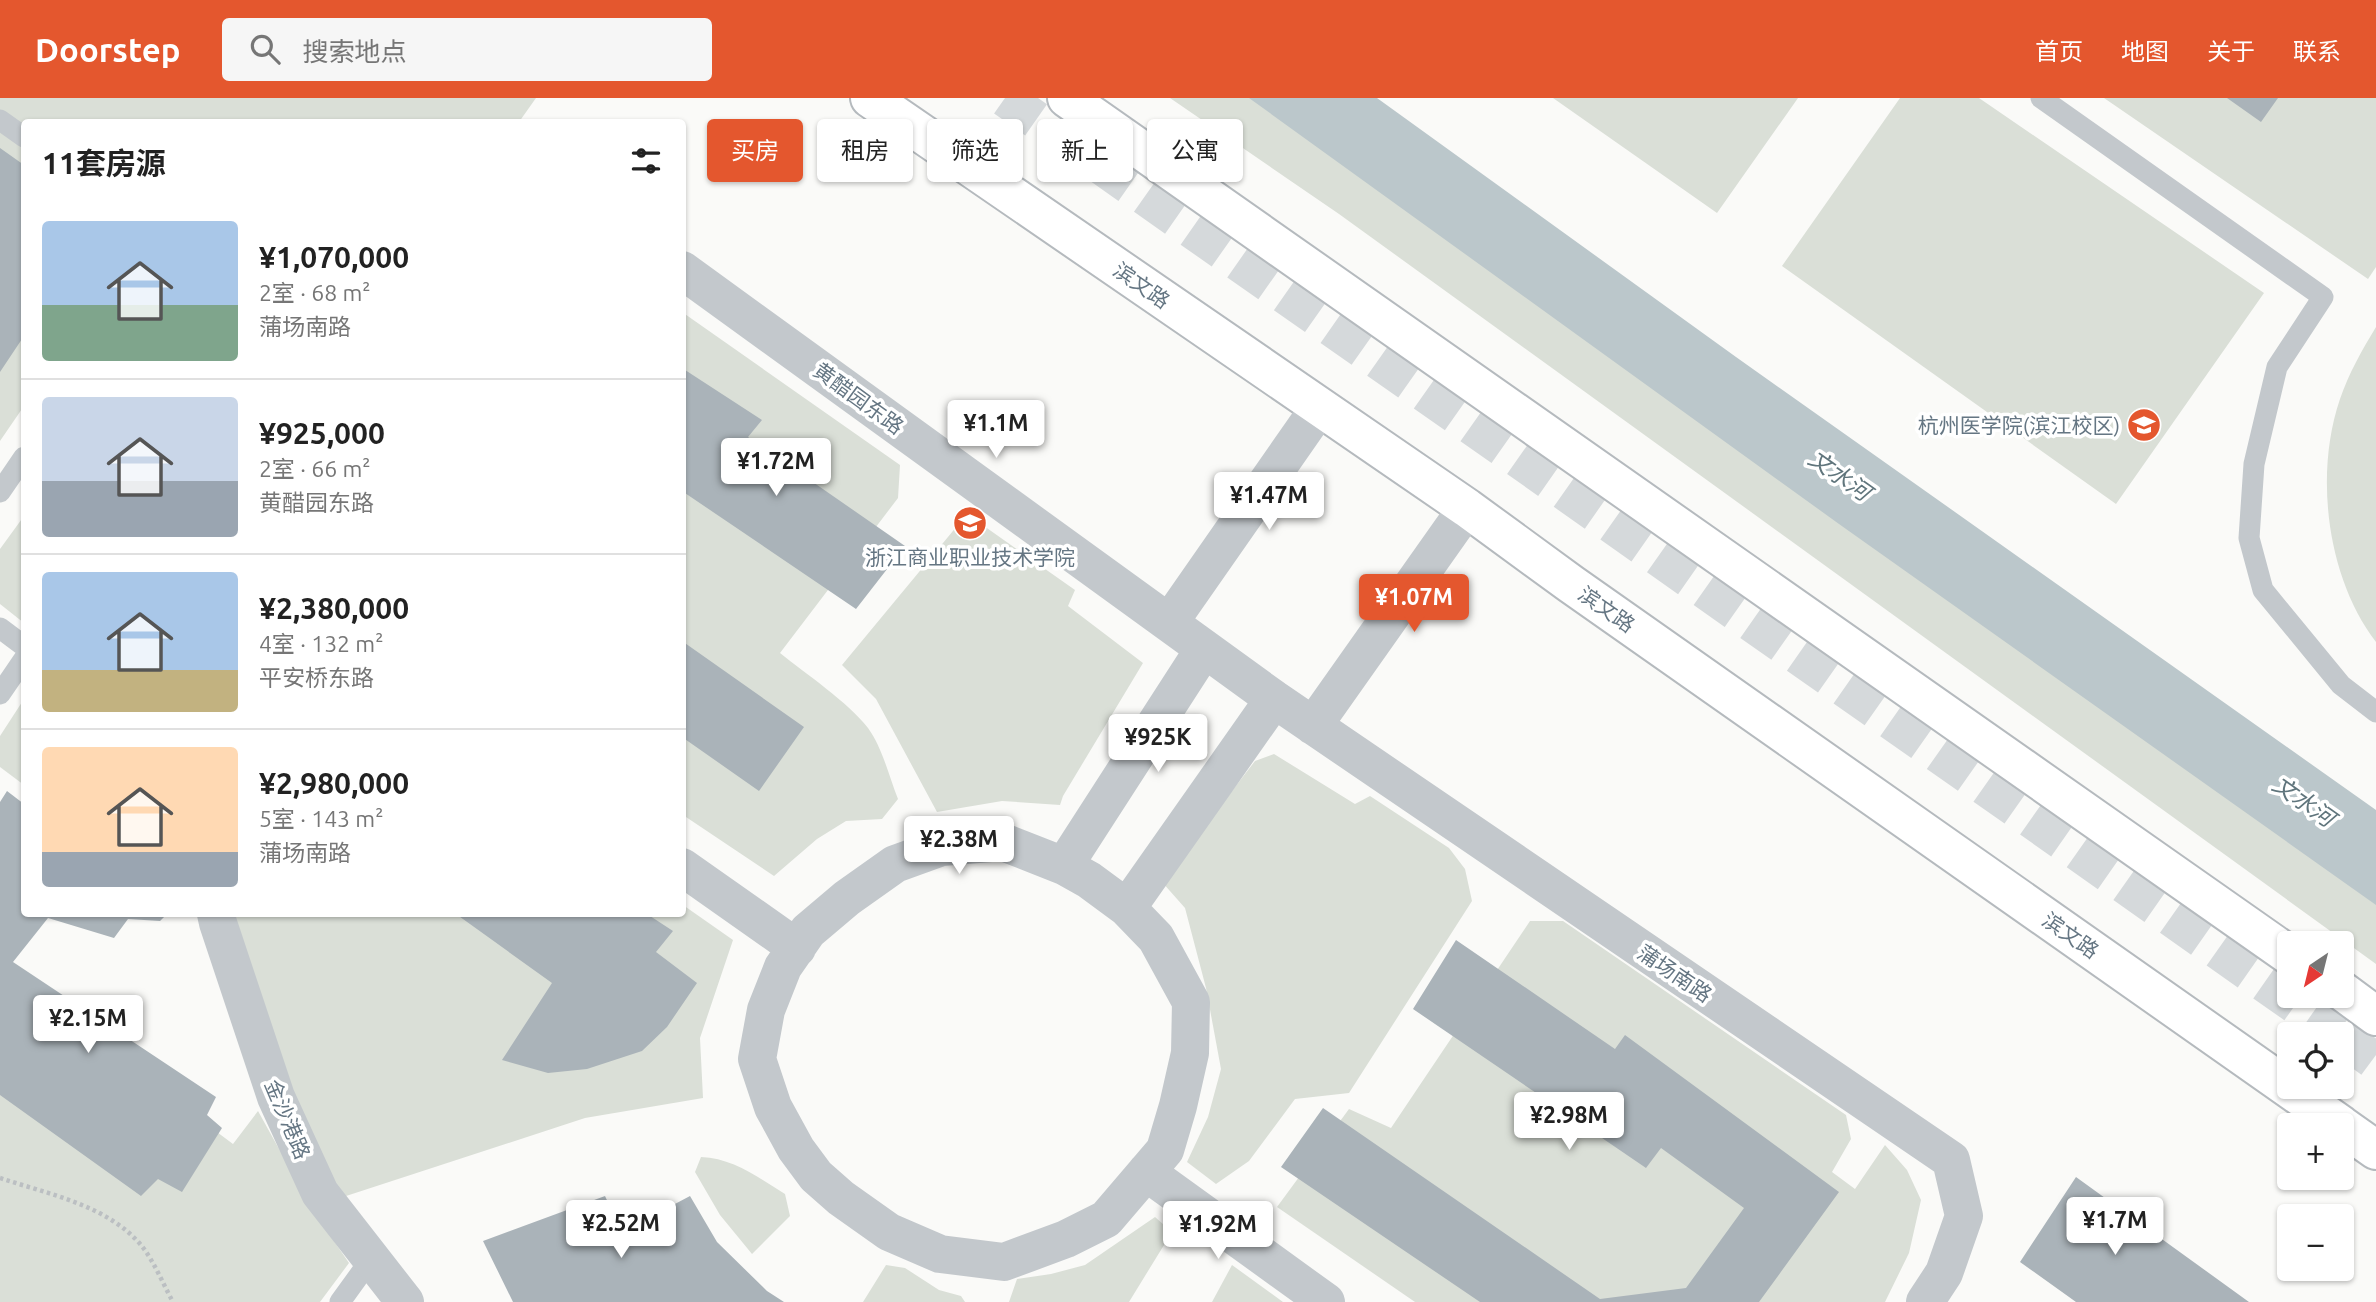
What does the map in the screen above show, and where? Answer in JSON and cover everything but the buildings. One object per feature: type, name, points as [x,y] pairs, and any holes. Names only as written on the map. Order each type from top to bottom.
[{"type":"main road","name":"滨文路","points":[[870,98],[1467,508],[1571,584],[2324,1113]]},
{"type":"main road","points":[[1067,98],[2277,947]]},
{"type":"main road","points":[[2354,1000],[2376,1016]]},
{"type":"main road","name":"滨文路","points":[[2354,1134],[2376,1150]]},
{"type":"street","name":"黄醋园东路","points":[[686,273],[1274,699]]},
{"type":"street","points":[[1169,623],[1319,408]]},
{"type":"street","points":[[1313,726],[1467,508]]},
{"type":"street","points":[[1063,866],[1204,649]]},
{"type":"street","points":[[1127,908],[1274,699]]},
{"type":"street","name":"蒲场南路","points":[[1274,699],[1951,1160],[1964,1216],[1944,1273],[1925,1302]]},
{"type":"street","points":[[1003,842],[1063,866],[1089,880],[1127,908],[1156,938],[1191,1002],[1190,1054],[1165,1150],[1106,1220],[1066,1239],[1003,1262],[940,1254],[889,1232],[841,1198],[816,1176],[796,1149],[773,1107],[757,1059],[766,1010],[783,967],[808,931],[846,898],[895,864],[942,847],[1003,842]]},
{"type":"street","points":[[686,870],[797,948]]},
{"type":"street","name":"金沙港路","points":[[217,917],[276,1097],[320,1193],[405,1302]]},
{"type":"street","points":[[1146,1172],[1325,1302]]},
{"type":"lane","points":[[2041,98],[2323,297],[2277,367],[2254,464],[2249,538],[2263,590],[2341,685],[2376,712]]},
{"type":"lane","points":[[0,120],[21,135]]},
{"type":"lane","points":[[0,492],[21,461]]},
{"type":"lane","points":[[0,628],[21,644]]},
{"type":"lane","points":[[0,694],[21,663]]},
{"type":"lane","points":[[340,1302],[371,1259]]},
{"type":"path","points":[[0,1178],[84,1206],[124,1226],[143,1247],[173,1302]]},
{"type":"shaded area","points":[[0,98],[536,98],[521,119],[21,119],[21,410],[0,441]]},
{"type":"shaded area","points":[[1170,98],[1251,98],[2376,896],[2376,964],[2354,948],[2354,931],[2330,931],[1339,214],[1243,148],[1243,119],[1201,119]]},
{"type":"shaded area","points":[[1553,98],[1798,98],[1717,213]]},
{"type":"shaded area","points":[[1900,98],[1979,98],[2264,293],[2116,504],[1782,266]]},
{"type":"shaded area","points":[[2104,98],[2376,98],[2376,267],[2368,279]]},
{"type":"shaded area","points":[[686,315],[900,465],[898,498],[780,653],[860,718],[881,753],[898,799],[882,819],[846,821],[817,839],[774,876],[686,817]]},
{"type":"shaded area","points":[[2376,327],[2376,642],[2359,616],[2346,588],[2336,557],[2327,492],[2332,429],[2340,399],[2356,362]]},
{"type":"shaded area","points":[[967,514],[1075,590],[1068,606],[1143,663],[1060,805],[1002,801],[937,812],[876,699],[842,665]]},
{"type":"shaded area","points":[[21,520],[21,621],[0,604],[0,549]]},
{"type":"shaded area","points":[[21,704],[21,783],[0,767],[0,736]]},
{"type":"shaded area","points":[[1274,754],[1355,804],[1370,796],[1449,848],[1465,869],[1472,901],[1349,1093],[1295,1099],[1249,1161],[1216,1184],[1187,1162],[1208,1117],[1221,1069],[1206,988],[1185,908],[1162,882],[1255,761]]},
{"type":"shaded area","points":[[686,907],[733,940],[700,1038],[703,1098],[585,1118],[343,1197],[295,1106],[232,917],[686,917]]},
{"type":"shaded area","points":[[1530,921],[1563,921],[1846,1115],[1851,1139],[1832,1172],[1855,1189],[1885,1145],[1907,1170],[1921,1200],[1909,1253],[1885,1302],[1415,1302],[1277,1207],[1349,1109],[1391,1128]]},
{"type":"shaded area","points":[[0,970],[233,1144],[258,1111],[314,1212],[349,1263],[320,1302],[0,1302]]},
{"type":"shaded area","points":[[701,1157],[735,1165],[785,1194],[790,1216],[752,1254],[720,1215],[695,1172]]},
{"type":"shaded area","points":[[1155,1217],[1172,1232],[1129,1302],[1009,1302],[1017,1279],[1085,1265]]},
{"type":"shaded area","points":[[886,1265],[905,1268],[939,1290],[961,1296],[965,1302],[863,1302]]},
{"type":"shaded area","points":[[1232,1265],[1283,1302],[1212,1302]]},
{"type":"water","name":"文水河","points":[[1249,98],[1377,98],[1736,357],[2376,810],[2376,905],[1839,524]]},
{"type":"tunnel","points":[[1005,98],[2320,1022]]},
{"type":"tunnel","points":[[2354,1046],[2376,1062]]},
{"type":"place","name":"杭州医学院(滨江校区)","points":[[2144,425]]},
{"type":"place","name":"浙江商业职业技术学院","points":[[970,523]]}]
